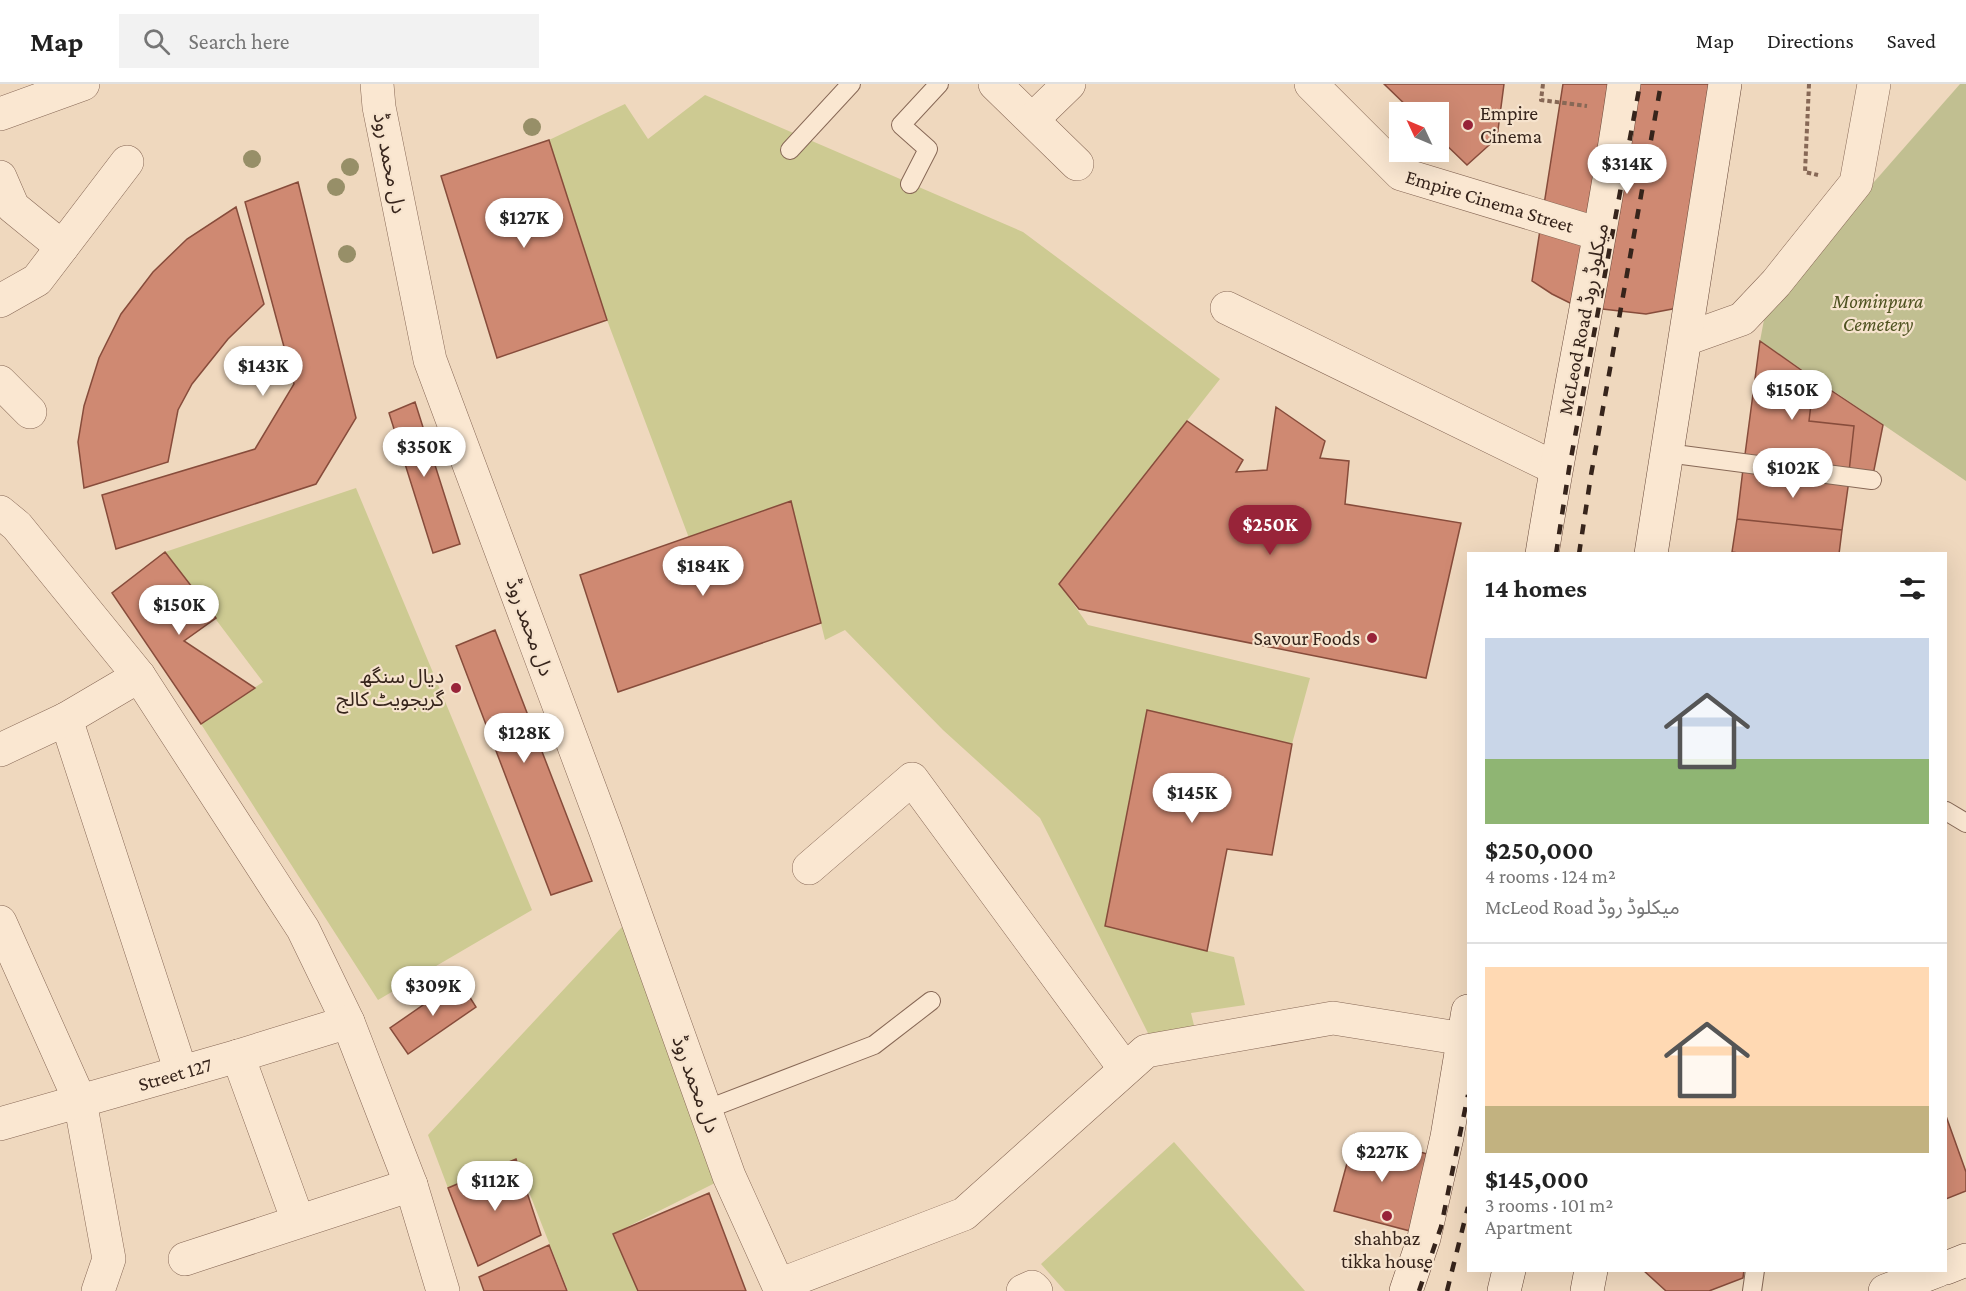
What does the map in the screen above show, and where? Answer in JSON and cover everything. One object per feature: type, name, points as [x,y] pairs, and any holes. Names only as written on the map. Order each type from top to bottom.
[{"type":"street","points":[[0,114],[83,84]]},
{"type":"street","name":"دل محمد روڈ","points":[[377,84],[379,107],[430,360],[606,832],[729,1176],[780,1288]]},
{"type":"street","points":[[995,84],[1077,164]]},
{"type":"street","points":[[1033,119],[1069,84]]},
{"type":"street","name":"Empire Cinema Street","points":[[1311,84],[1401,174],[1599,234]]},
{"type":"street","points":[[1651,552],[1725,84]]},
{"type":"street","points":[[1686,339],[1742,319],[1776,283],[1856,183],[1874,84]]},
{"type":"street","name":"McLeod Road میکلوڈ روڈ","points":[[1542,552],[1555,468],[1622,98]]},
{"type":"street","points":[[0,301],[37,280],[127,162]]},
{"type":"street","points":[[0,177],[6,210],[62,247]]},
{"type":"street","points":[[1227,308],[1555,468]]},
{"type":"street","points":[[0,382],[30,412]]},
{"type":"street","points":[[6,524],[139,676],[303,929],[348,1022],[411,1185],[443,1291]]},
{"type":"street","points":[[0,750],[66,719],[139,676]]},
{"type":"street","points":[[66,719],[181,1072]]},
{"type":"street","points":[[809,868],[912,778],[1125,1069]]},
{"type":"street","points":[[0,922],[81,1101],[109,1259],[98,1291]]},
{"type":"street","points":[[780,1288],[964,1214],[1146,1051],[1334,1018],[1466,1025],[1447,1137],[1424,1238],[1406,1291]]},
{"type":"street","name":"Street 127","points":[[0,1124],[348,1022]]},
{"type":"street","points":[[238,1056],[298,1221]]},
{"type":"street","points":[[185,1259],[411,1185]]},
{"type":"street","points":[[1947,1268],[1966,1260]]},
{"type":"street","points":[[1504,1291],[1509,1272]]},
{"type":"street","points":[[1587,1291],[1591,1272]]},
{"type":"street","points":[[1885,1291],[1934,1272]]},
{"type":"street","points":[[1023,1291],[1032,1287],[1036,1291]]},
{"type":"lane","points":[[790,150],[851,84]]},
{"type":"lane","points":[[910,184],[928,150],[901,125],[939,84]]},
{"type":"lane","points":[[1667,453],[1872,480]]},
{"type":"lane","points":[[1947,812],[1966,822]]},
{"type":"lane","points":[[705,1110],[874,1045],[931,1001]]},
{"type":"lane","points":[[1752,1291],[1755,1272]]},
{"type":"path","points":[[1542,84],[1541,100],[1622,98]]},
{"type":"path","points":[[1805,172],[1809,84]]},
{"type":"shaded area","points":[[705,95],[1023,232],[1220,379],[1059,583],[1088,625],[1310,678],[1292,744],[1147,710],[1105,926],[1234,957],[1245,1005],[1191,1013],[1198,1042],[1156,1049],[1040,818],[943,730],[845,630],[825,640],[791,502],[689,538],[607,320],[549,140],[625,104],[648,139]]},
{"type":"shaded area","points":[[356,488],[532,910],[378,1000],[201,724],[263,682],[165,552]]},
{"type":"shaded area","points":[[635,913],[729,1176],[613,1234],[638,1291],[568,1291],[516,1159],[448,1188],[428,1135]]},
{"type":"shaded area","points":[[1174,1142],[1305,1291],[1065,1291],[1041,1264]]},
{"type":"green space","name":"Mominpura Cemetery","points":[[1960,84],[1966,84],[1966,481],[1760,341],[1767,304]]},
{"type":"building","name":"Empire Cinema","points":[[1384,84],[1504,84],[1497,138],[1467,165],[1449,148],[1449,102],[1403,102]]},
{"type":"building","points":[[1563,84],[1724,84],[1688,306],[1646,314],[1576,306],[1532,281]]},
{"type":"building","points":[[549,140],[607,320],[497,358],[441,176]]},
{"type":"building","points":[[298,182],[356,418],[316,484],[116,549],[102,495],[255,449],[294,384],[245,202]]},
{"type":"building","points":[[236,207],[264,304],[228,339],[192,384],[178,410],[168,462],[84,488],[78,442],[84,406],[99,358],[121,314],[153,272],[187,239]]},
{"type":"building","points":[[1760,341],[1814,379],[1809,421],[1854,426],[1849,472],[1744,462]]},
{"type":"building","points":[[1814,379],[1883,425],[1873,475],[1849,472],[1854,426],[1809,421]]},
{"type":"building","points":[[415,402],[460,544],[433,553],[389,413]]},
{"type":"building","points":[[1276,407],[1325,441],[1320,458],[1349,461],[1345,504],[1461,523],[1426,678],[1079,609],[1059,584],[1187,421],[1243,460],[1236,472],[1267,470]]},
{"type":"building","points":[[1743,469],[1849,480],[1842,530],[1737,519]]},
{"type":"building","points":[[791,501],[821,623],[618,692],[580,575]]},
{"type":"building","points":[[1737,519],[1842,530],[1839,552],[1732,552]]},
{"type":"building","points":[[165,552],[216,618],[184,641],[255,688],[201,724],[112,593]]},
{"type":"building","points":[[495,630],[592,881],[551,895],[456,646]]},
{"type":"building","points":[[1147,710],[1292,744],[1272,855],[1227,849],[1207,951],[1105,926]]},
{"type":"building","points":[[459,980],[476,1007],[408,1054],[390,1028]]},
{"type":"building","points":[[1947,1119],[1966,1172],[1966,1191],[1947,1199]]},
{"type":"building","points":[[1355,1134],[1431,1155],[1410,1231],[1334,1211]]},
{"type":"building","points":[[516,1159],[541,1235],[478,1266],[448,1188]]},
{"type":"building","points":[[709,1193],[746,1291],[638,1291],[613,1234]]},
{"type":"building","points":[[549,1245],[567,1291],[484,1291],[479,1277]]},
{"type":"building","points":[[1645,1272],[1744,1272],[1743,1278],[1709,1291],[1666,1291]]},
{"type":"railway","points":[[1556,552],[1569,469],[1640,84]]},
{"type":"railway","points":[[1579,552],[1661,84]]},
{"type":"railway","points":[[1419,1291],[1441,1227],[1467,1100]]},
{"type":"railway","points":[[1447,1291],[1467,1211]]},
{"type":"place","name":"Empire Cinema","points":[[1468,125]]},
{"type":"place","name":"Savour Foods","points":[[1372,638]]},
{"type":"place","name":"دیال سنگھ گریجویٹ کالج","points":[[456,688]]},
{"type":"place","name":"shahbaz tikka house","points":[[1387,1216]]}]
